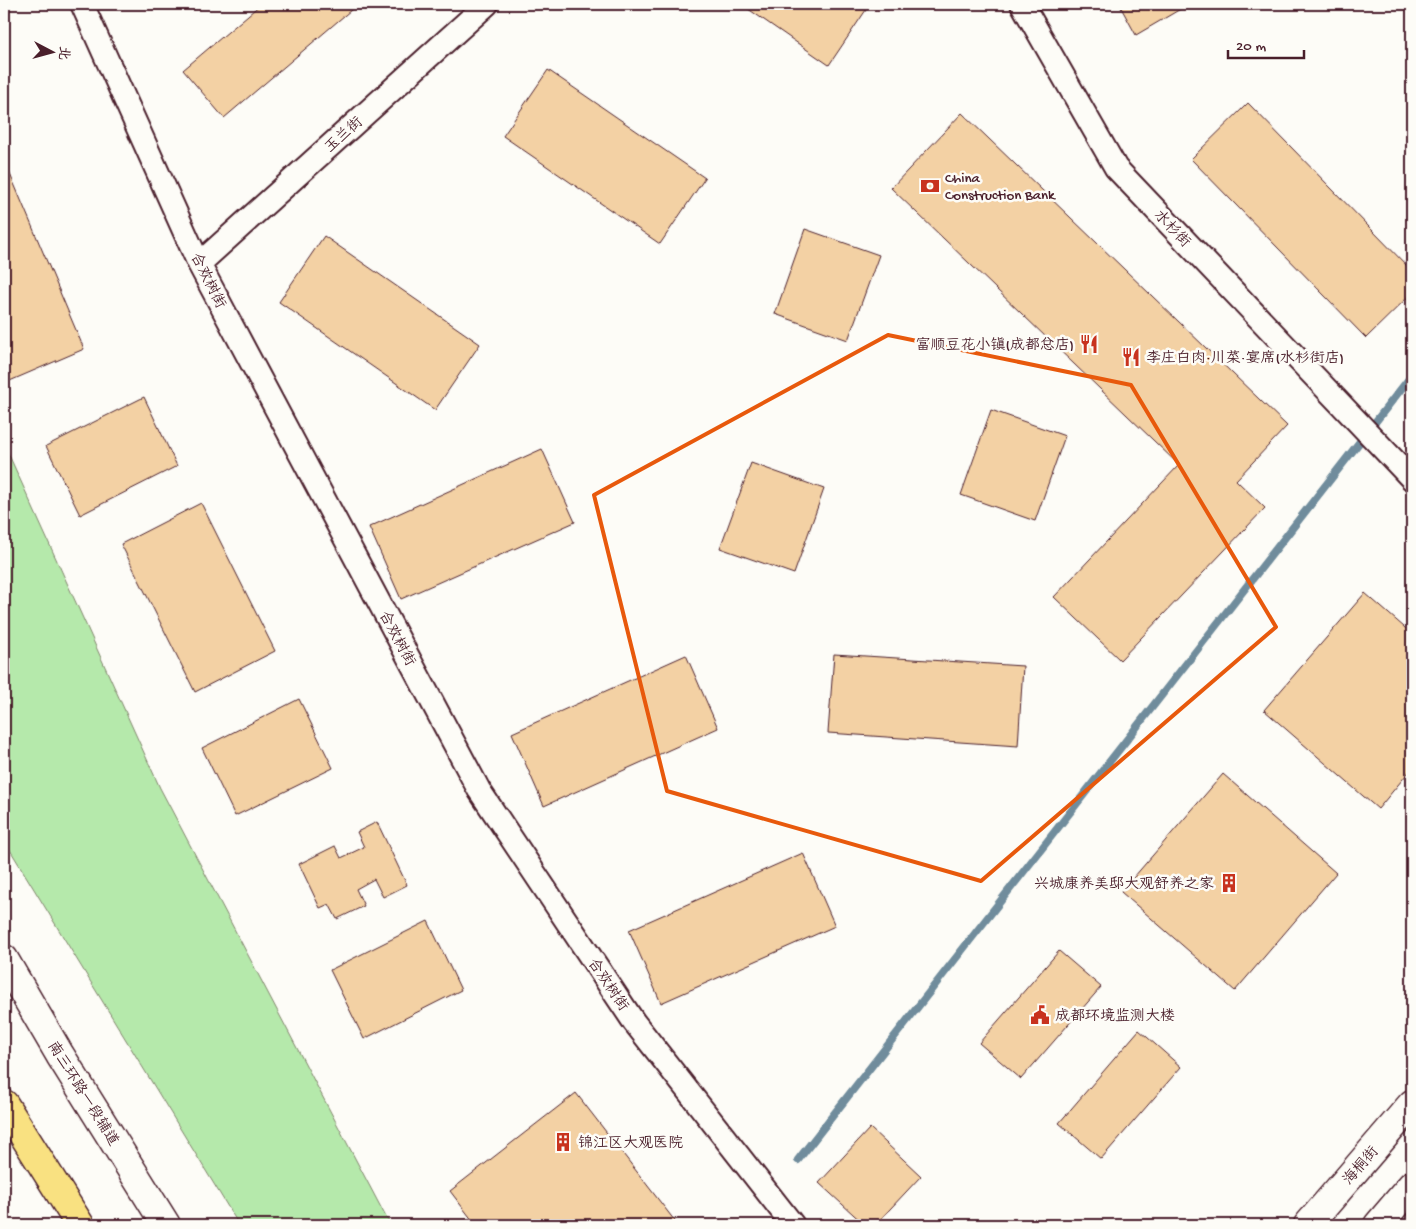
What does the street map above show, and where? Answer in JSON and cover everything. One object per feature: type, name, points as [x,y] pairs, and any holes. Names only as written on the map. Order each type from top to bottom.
[{"type":"highway","points":[[4,1104],[80,1225]]},
{"type":"main road","name":"南三环路一段辅道","points":[[4,959],[60,1056],[166,1225]]},
{"type":"main road","name":"海桐街","points":[[1308,1225],[1412,1104]]},
{"type":"main road","points":[[1378,1225],[1412,1185]]},
{"type":"street","name":"合欢树街","points":[[82,4],[199,264],[480,790],[634,1022],[793,1225]]},
{"type":"street","name":"玉兰街","points":[[199,264],[487,4]]},
{"type":"street","name":"水杉街","points":[[1022,4],[1116,168],[1412,479]]},
{"type":"highlighted area","points":[[888,335],[1131,385],[1276,627],[981,881],[667,791],[594,495]]},
{"type":"green space","points":[[4,444],[160,788],[387,1219],[392,1225],[239,1225],[4,840]]},
{"type":"building","points":[[261,4],[358,4],[224,118],[183,70]]},
{"type":"building","points":[[741,4],[870,4],[829,65]]},
{"type":"building","points":[[1119,4],[1189,4],[1136,35]]},
{"type":"building","points":[[548,70],[705,178],[660,244],[503,136]]},
{"type":"building","points":[[1248,103],[1412,271],[1412,293],[1366,338],[1191,159]]},
{"type":"building","points":[[962,113],[1287,426],[1236,480],[1265,508],[1120,660],[1054,597],[1179,465],[891,188]]},
{"type":"building","points":[[4,160],[84,349],[5,383],[4,380]]},
{"type":"building","points":[[805,229],[879,255],[848,340],[775,314]]},
{"type":"building","points":[[324,236],[480,344],[435,410],[279,302]]},
{"type":"building","points":[[144,397],[177,466],[80,515],[46,446]]},
{"type":"building","points":[[991,410],[1065,436],[1035,521],[961,495]]},
{"type":"building","points":[[542,449],[575,522],[401,599],[369,527]]},
{"type":"building","points":[[751,463],[824,489],[794,574],[720,548]]},
{"type":"building","points":[[201,503],[275,651],[195,692],[121,544]]},
{"type":"building","points":[[1365,593],[1412,634],[1412,768],[1378,809],[1264,710]]},
{"type":"building","points":[[834,654],[1023,666],[1018,746],[828,733]]},
{"type":"building","points":[[686,655],[718,728],[544,806],[512,733]]},
{"type":"building","points":[[299,699],[333,768],[235,816],[202,748]]},
{"type":"building","name":"兴城康养美邸大观舒养之家","points":[[1223,774],[1336,873],[1235,991],[1121,892]]},
{"type":"building","points":[[377,822],[407,885],[383,897],[374,879],[356,889],[364,906],[337,919],[329,904],[320,908],[299,864],[335,846],[341,858],[364,847],[357,832]]},
{"type":"building","points":[[803,853],[835,926],[661,1003],[629,930]]},
{"type":"building","points":[[428,921],[461,990],[364,1039],[330,970]]},
{"type":"building","name":"成都环境监测大楼","points":[[1059,951],[1101,987],[1021,1079],[979,1043]]},
{"type":"building","name":"成都环境监测大楼","points":[[1139,1030],[1181,1067],[1101,1159],[1059,1123]]},
{"type":"building","name":"锦江区大观医院","points":[[576,1093],[678,1225],[476,1225],[450,1191]]},
{"type":"building","points":[[870,1128],[921,1176],[875,1225],[865,1225],[819,1183]]},
{"type":"waterway","points":[[798,1160],[1412,375]]},
{"type":"place","name":"China Construction Bank","points":[[930,186]]},
{"type":"place","name":"富顺豆花小镇(成都总店)","points":[[1089,344]]},
{"type":"place","name":"李庄白肉·川菜·宴席(水杉街店)","points":[[1131,357]]},
{"type":"place","name":"兴城康养美邸大观舒养之家","points":[[1229,883]]},
{"type":"place","name":"成都环境监测大楼","points":[[1040,1015]]},
{"type":"place","name":"锦江区大观医院","points":[[563,1142]]}]
